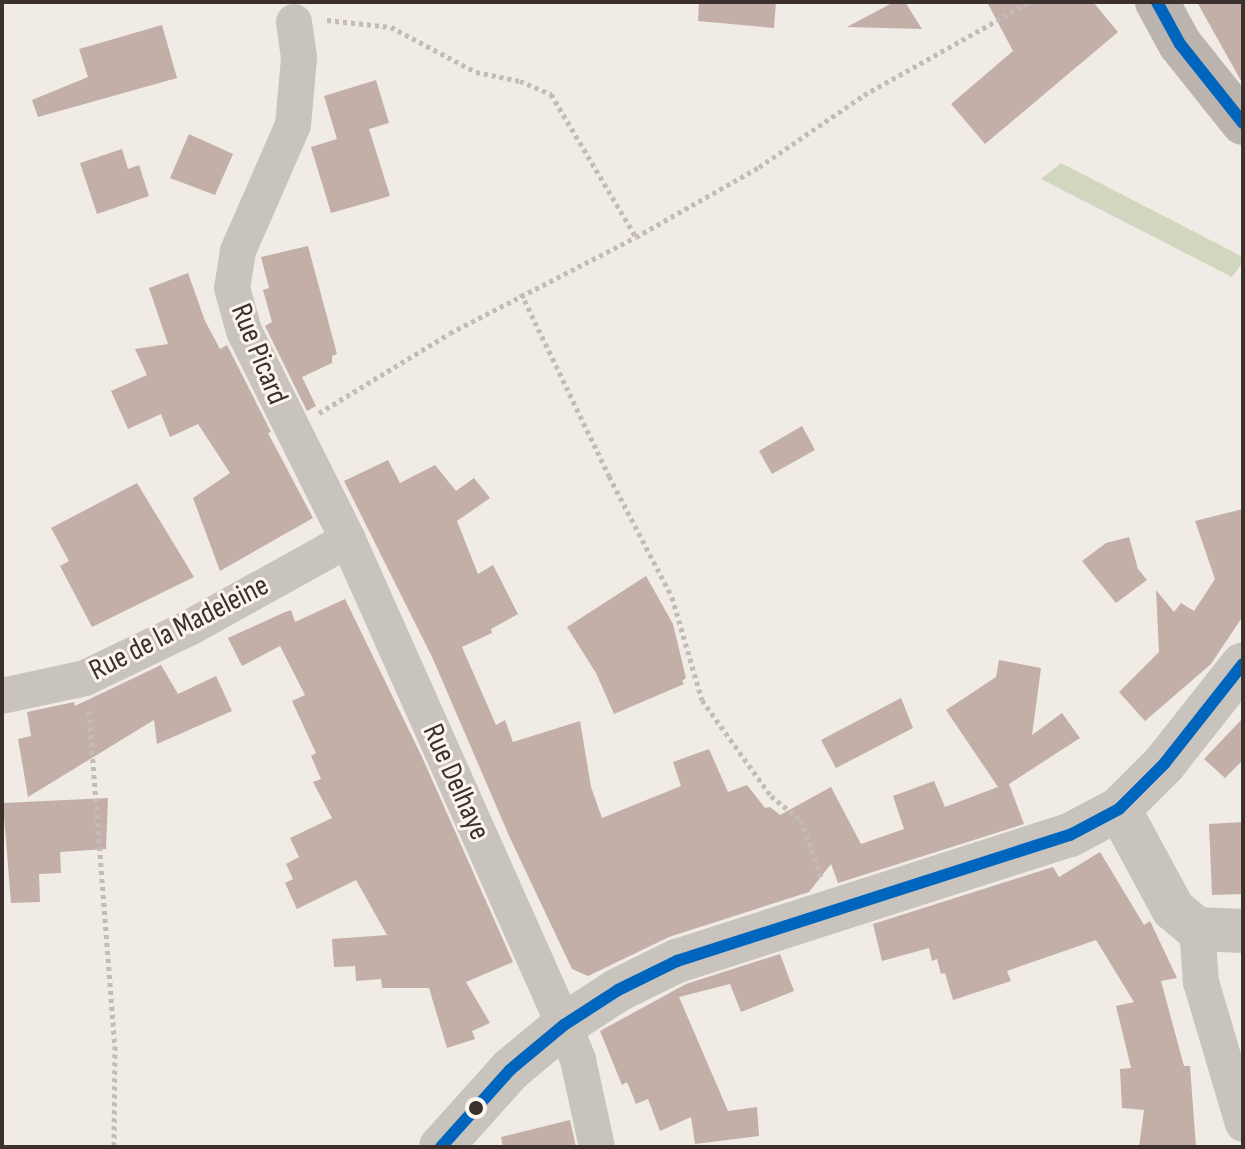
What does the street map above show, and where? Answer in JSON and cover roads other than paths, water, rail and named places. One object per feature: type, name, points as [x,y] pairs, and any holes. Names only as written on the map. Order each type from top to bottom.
[{"type":"main road","points":[[1157,2],[1180,44],[1238,107]]},
{"type":"street","name":"Rue Picard","points":[[294,22],[299,58],[293,125],[238,251],[232,288],[244,331],[348,540]]},
{"type":"street","name":"Rue de la Madeleine","points":[[2,696],[85,678],[189,628],[348,540]]},
{"type":"street","name":"Rue Delhaye","points":[[348,540],[564,1025],[578,1060],[597,1147]]},
{"type":"street","points":[[441,1147],[510,1070],[564,1025],[618,990],[677,961],[831,909],[1070,835],[1119,809],[1164,764],[1243,664]]},
{"type":"street","points":[[1119,809],[1173,909],[1197,929],[1243,931]]},
{"type":"street","points":[[1197,929],[1201,982],[1243,1124]]}]
